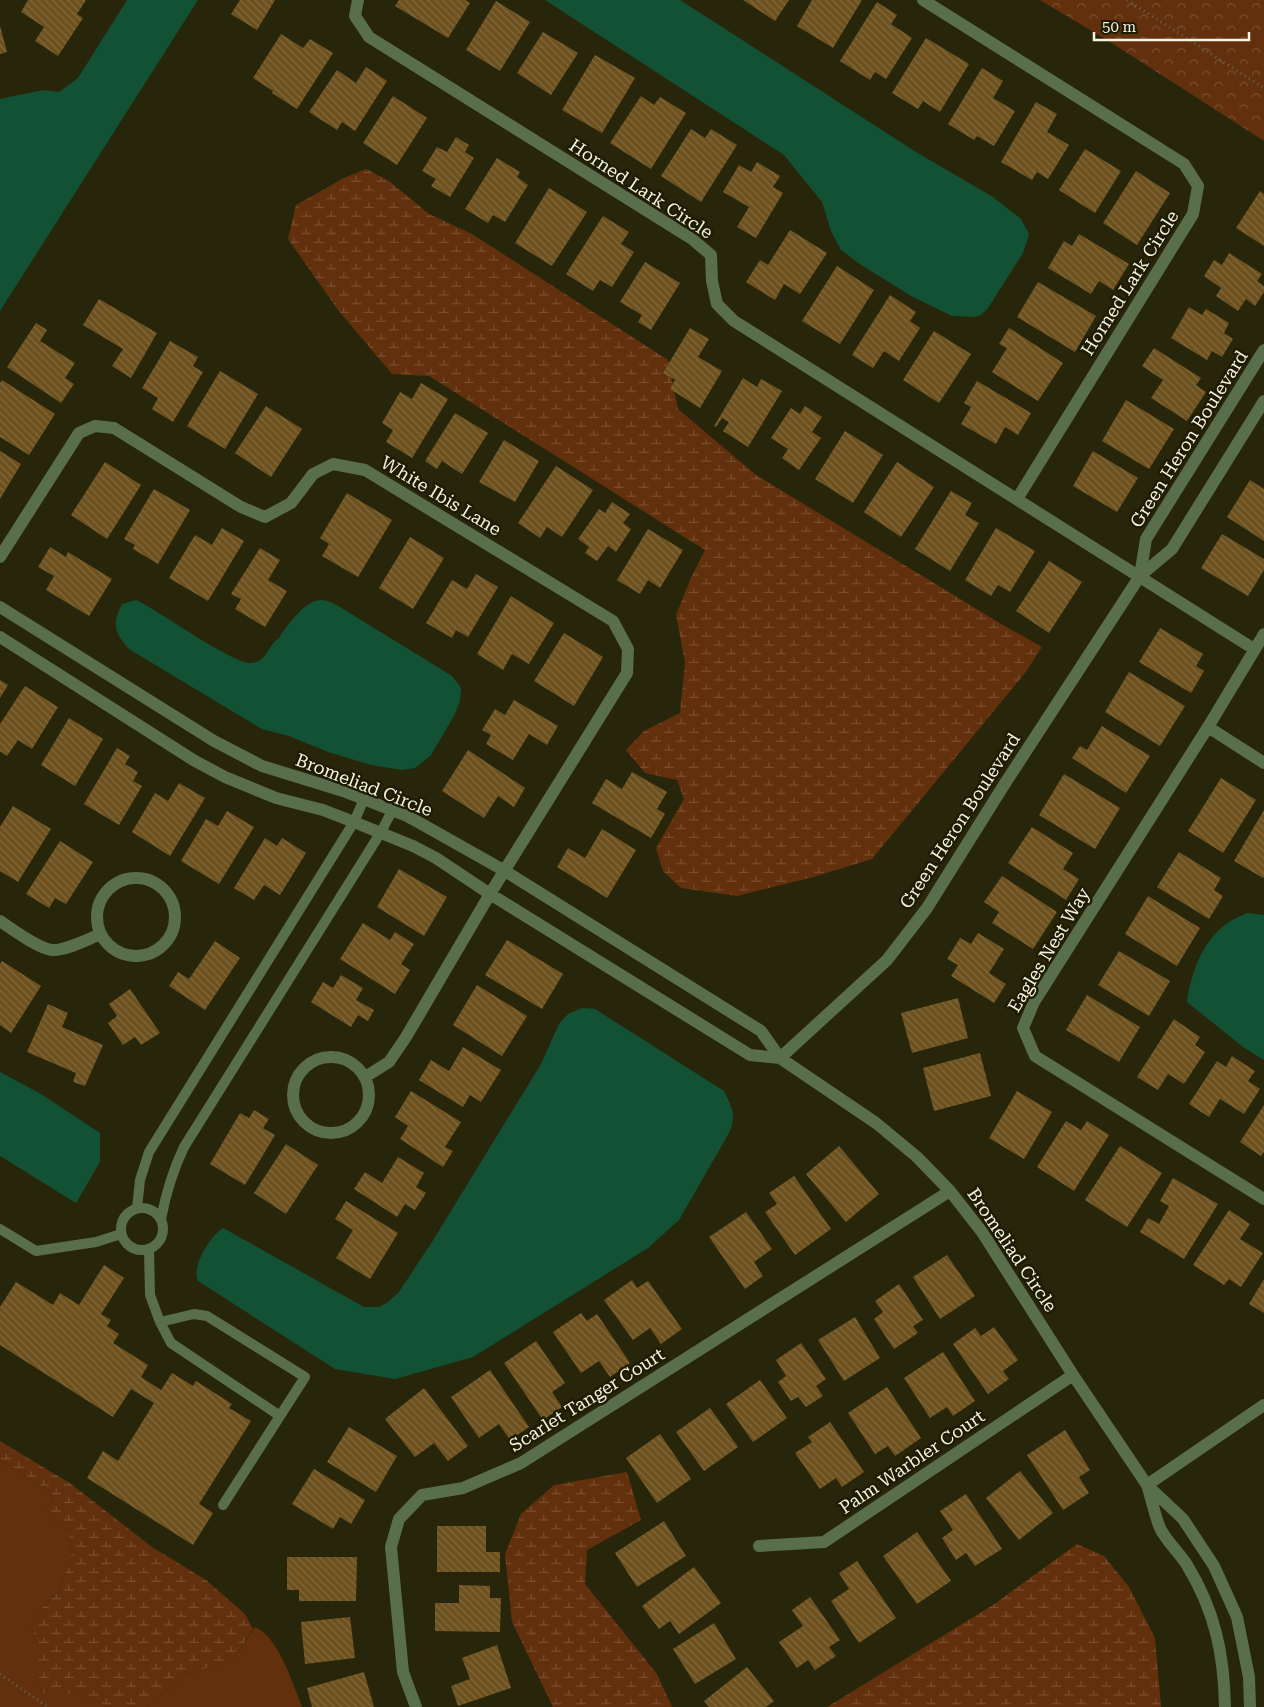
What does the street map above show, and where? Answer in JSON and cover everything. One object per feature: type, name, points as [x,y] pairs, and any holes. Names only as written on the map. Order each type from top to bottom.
[{"type":"street","name":"Horned Lark Circle","points":[[358,0],[356,16],[369,37],[692,239],[711,255],[712,281],[717,304],[734,321],[1254,649]]},
{"type":"street","name":"Horned Lark Circle","points":[[923,0],[1184,164],[1198,186],[1194,214],[1017,499]]},
{"type":"street","name":"Green Heron Boulevard","points":[[1140,576],[1146,539],[1264,350]]},
{"type":"street","name":"Green Heron Boulevard","points":[[780,1058],[887,960],[927,908],[1004,785],[1140,576],[1172,549],[1264,401]]},
{"type":"street","name":"White Ibis Lane","points":[[0,557],[79,433],[96,426],[114,428],[241,507],[265,517],[291,502],[313,474],[333,464],[365,470],[613,621],[628,649],[627,673],[490,894],[406,1037],[388,1062],[365,1077]]},
{"type":"street","name":"Bromeliad Circle","points":[[0,607],[214,741],[243,757],[262,766],[392,811],[427,827],[505,871],[760,1031],[780,1058],[876,1123],[917,1156],[950,1191],[982,1232],[1073,1375],[1147,1486],[1183,1519],[1214,1566],[1237,1617],[1250,1677],[1250,1707]]},
{"type":"street","name":"Eagles Nest Way","points":[[1264,634],[1208,727],[1034,1002],[1023,1028],[1035,1056],[1264,1199]]},
{"type":"street","name":"Bromeliad Circle","points":[[0,637],[195,761],[248,788],[276,798],[323,810],[413,846],[436,858],[490,894],[750,1055],[780,1058]]},
{"type":"street","points":[[1208,727],[1264,763]]},
{"type":"street","points":[[139,878],[152,881],[163,888],[171,899],[175,911],[175,923],[171,935],[164,945],[154,952],[142,956],[123,954],[108,944],[101,934],[97,921],[98,907],[104,895],[113,885],[125,879],[139,878]]},
{"type":"street","points":[[0,921],[51,950],[61,949],[101,934]]},
{"type":"street","points":[[326,1058],[345,1060],[357,1067],[365,1077],[369,1091],[368,1106],[361,1119],[350,1129],[336,1133],[321,1132],[308,1126],[298,1114],[294,1101],[296,1082],[303,1070],[313,1062],[326,1058]]},
{"type":"street","name":"Scarlet Tanger Court","points":[[416,1707],[403,1672],[391,1547],[399,1519],[422,1494],[463,1488],[521,1463],[950,1191]]},
{"type":"street","name":"Palm Warbler Court","points":[[759,1546],[824,1542],[1073,1375]]},
{"type":"street","points":[[1147,1486],[1264,1405]]},
{"type":"street","name":"Bromeliad Circle","points":[[1147,1486],[1161,1529],[1187,1565],[1203,1596],[1217,1630],[1224,1668],[1225,1707]]},
{"type":"lane","points":[[137,1208],[140,1180],[149,1152],[354,822],[364,800]]},
{"type":"lane","points":[[161,1219],[151,1209],[137,1208],[125,1215],[120,1227],[121,1234],[124,1240],[135,1249],[149,1249],[160,1240],[163,1233],[161,1219],[168,1187],[174,1166],[184,1147],[381,832],[392,811]]},
{"type":"lane","points":[[0,1229],[36,1251],[96,1242],[121,1234]]},
{"type":"lane","points":[[149,1249],[150,1295],[160,1322],[171,1343],[280,1416]]},
{"type":"lane","points":[[160,1322],[194,1314],[207,1316],[305,1377],[223,1505]]},
{"type":"path","points":[[1127,0],[1264,88]]},
{"type":"path","points":[[0,1674],[48,1707]]},
{"type":"green space","points":[[1040,0],[1264,0],[1264,141],[1107,40]]},
{"type":"green space","points":[[366,169],[389,181],[429,214],[472,234],[668,360],[678,409],[756,475],[1042,647],[1025,673],[872,859],[810,878],[737,896],[681,888],[663,871],[656,848],[684,799],[677,780],[645,773],[626,750],[644,731],[680,713],[685,662],[676,615],[705,550],[429,376],[392,374],[338,310],[288,239],[296,205],[344,178]]},
{"type":"green space","points":[[0,1441],[71,1484],[152,1547],[206,1580],[245,1614],[253,1629],[233,1660],[184,1675],[147,1707],[109,1707],[77,1693],[41,1693],[38,1673],[38,1644],[31,1628],[39,1611],[58,1592],[71,1558],[69,1532],[51,1518],[44,1505],[53,1499],[50,1491],[0,1460]]},
{"type":"green space","points":[[0,1460],[50,1491],[53,1499],[44,1505],[51,1518],[69,1532],[71,1558],[58,1592],[39,1611],[31,1628],[38,1644],[38,1673],[41,1692],[77,1693],[109,1707],[0,1707]]},
{"type":"green space","points":[[627,1472],[641,1520],[587,1550],[585,1584],[657,1674],[672,1707],[553,1707],[512,1622],[505,1554],[521,1514],[554,1485]]},
{"type":"green space","points":[[1077,1544],[1104,1556],[1129,1587],[1155,1638],[1161,1707],[827,1707],[993,1605]]},
{"type":"green space","points":[[255,1627],[271,1640],[278,1650],[302,1707],[147,1707],[184,1675],[233,1660]]},
{"type":"shaded area","points":[[127,0],[198,0],[0,311],[0,99],[43,90],[59,92],[78,78]]},
{"type":"shaded area","points":[[545,0],[680,0],[916,152],[993,197],[1021,219],[1029,234],[1023,253],[988,308],[981,315],[974,317],[952,316],[913,297],[861,265],[841,250],[831,231],[822,202],[784,155]]},
{"type":"shaded area","points":[[136,600],[229,656],[252,663],[263,658],[274,642],[304,608],[315,601],[328,601],[452,676],[461,688],[460,700],[455,714],[431,755],[415,768],[402,770],[371,765],[328,752],[289,736],[262,729],[129,649],[120,638],[116,623],[122,604]]},
{"type":"shaded area","points":[[1247,913],[1264,915],[1264,1060],[1243,1047],[1187,1002],[1195,969],[1210,940],[1226,924]]},
{"type":"shaded area","points":[[582,1008],[595,1009],[724,1091],[732,1111],[733,1121],[729,1133],[679,1220],[648,1248],[473,1357],[395,1379],[335,1369],[198,1281],[197,1268],[199,1260],[213,1238],[223,1228],[364,1307],[379,1307],[388,1302],[399,1292],[432,1242],[541,1064],[559,1024],[568,1014]]},
{"type":"shaded area","points":[[0,1072],[41,1094],[100,1133],[100,1162],[76,1203],[0,1156]]},
{"type":"building","points":[[28,0],[86,0],[77,14],[83,18],[58,56],[35,41],[44,27],[21,12]]},
{"type":"building","points":[[240,0],[275,0],[257,30],[231,14]]},
{"type":"building","points":[[399,0],[465,0],[470,3],[448,38],[395,6]]},
{"type":"building","points":[[743,0],[789,0],[775,21]]},
{"type":"building","points":[[812,0],[862,0],[833,48],[797,26]]},
{"type":"building","points":[[496,1],[530,22],[500,71],[466,50]]},
{"type":"building","points":[[877,2],[897,15],[891,24],[912,38],[886,79],[875,72],[870,80],[840,61]]},
{"type":"building","points":[[0,26],[7,52],[0,54]]},
{"type":"building","points":[[543,32],[578,53],[551,95],[517,73]]},
{"type":"building","points":[[281,34],[303,48],[310,39],[333,53],[297,109],[253,78]]},
{"type":"building","points":[[926,38],[969,64],[940,112],[923,101],[918,109],[892,93]]},
{"type":"building","points":[[595,55],[635,78],[602,133],[562,110]]},
{"type":"building","points":[[366,67],[387,81],[355,131],[342,122],[337,130],[309,112],[337,70],[356,83]]},
{"type":"building","points":[[982,68],[1003,81],[993,98],[1015,111],[994,146],[977,136],[974,140],[948,124]]},
{"type":"building","points":[[393,96],[427,118],[397,165],[363,143]]},
{"type":"building","points":[[641,96],[654,105],[660,97],[686,113],[651,169],[610,143]]},
{"type":"building","points":[[1036,102],[1057,114],[1047,132],[1069,145],[1048,179],[1037,172],[1032,180],[1001,162]]},
{"type":"building","points":[[691,129],[705,138],[711,129],[737,145],[701,202],[661,176]]},
{"type":"building","points":[[456,137],[469,145],[465,152],[474,158],[450,197],[431,186],[436,179],[422,171],[437,147],[447,152]]},
{"type":"building","points":[[1085,149],[1121,171],[1095,213],[1059,190]]},
{"type":"building","points":[[497,158],[520,172],[517,177],[528,185],[505,222],[493,215],[488,223],[465,209]]},
{"type":"building","points":[[757,162],[780,176],[773,187],[783,193],[756,238],[737,227],[749,207],[723,192],[739,165],[751,172]]},
{"type":"building","points":[[1136,171],[1170,193],[1137,245],[1103,223]]},
{"type":"building","points":[[549,188],[587,212],[552,266],[515,243]]},
{"type":"building","points":[[1260,191],[1264,194],[1264,246],[1236,228]]},
{"type":"building","points":[[603,216],[629,232],[621,244],[634,252],[612,287],[600,280],[593,291],[566,274]]},
{"type":"building","points":[[790,230],[827,253],[800,294],[784,284],[775,300],[746,282],[760,260],[768,265]]},
{"type":"building","points":[[1079,234],[1129,264],[1113,290],[1099,281],[1091,294],[1048,268],[1064,241],[1072,246]]},
{"type":"building","points":[[1229,253],[1262,274],[1257,281],[1264,286],[1264,292],[1255,306],[1246,299],[1238,311],[1216,296],[1221,288],[1204,276],[1214,260],[1222,265]]},
{"type":"building","points":[[645,262],[680,283],[651,330],[638,322],[642,315],[620,302]]},
{"type":"building","points":[[837,266],[874,290],[840,344],[802,321]]},
{"type":"building","points":[[1038,282],[1096,316],[1075,352],[1017,317]]},
{"type":"building","points":[[890,295],[916,312],[910,321],[920,328],[899,361],[884,351],[873,368],[852,355]]},
{"type":"building","points":[[99,299],[157,333],[131,378],[112,366],[123,349],[83,325]]},
{"type":"building","points":[[1189,307],[1202,315],[1206,309],[1229,323],[1224,333],[1233,339],[1222,357],[1212,351],[1207,360],[1171,338]]},
{"type":"building","points":[[36,323],[47,330],[40,341],[75,363],[65,378],[74,384],[61,403],[7,367]]},
{"type":"building","points":[[690,328],[709,339],[698,357],[722,371],[700,408],[670,389],[675,380],[663,373]]},
{"type":"building","points":[[1009,328],[1063,363],[1038,401],[992,372],[1007,348],[999,344]]},
{"type":"building","points":[[934,331],[971,354],[939,403],[903,380]]},
{"type":"building","points":[[170,341],[198,357],[193,366],[203,372],[173,422],[152,409],[158,398],[142,388]]},
{"type":"building","points":[[1154,348],[1201,378],[1196,385],[1206,392],[1187,421],[1151,398],[1163,380],[1142,366]]},
{"type":"building","points":[[220,371],[258,394],[225,449],[187,426]]},
{"type":"building","points":[[743,378],[757,387],[761,379],[782,391],[748,447],[723,431],[729,422],[722,418],[716,427],[714,426]]},
{"type":"building","points":[[2,380],[55,414],[29,455],[0,437],[0,383]]},
{"type":"building","points":[[977,381],[1031,413],[1018,435],[1005,427],[996,444],[961,424],[971,407],[964,403]]},
{"type":"building","points":[[421,383],[448,399],[412,458],[386,442],[393,430],[382,423],[400,392],[412,399]]},
{"type":"building","points":[[1126,400],[1174,429],[1149,469],[1102,441]]},
{"type":"building","points":[[266,406],[302,429],[271,477],[235,453]]},
{"type":"building","points":[[805,406],[822,417],[812,432],[821,438],[799,470],[782,458],[788,449],[771,438],[791,408],[800,414]]},
{"type":"building","points":[[455,413],[488,433],[462,474],[442,461],[437,469],[425,461]]},
{"type":"building","points":[[845,431],[883,455],[853,503],[815,479]]},
{"type":"building","points":[[504,440],[539,461],[515,502],[479,482]]},
{"type":"building","points":[[0,451],[21,464],[0,499]]},
{"type":"building","points":[[1093,451],[1138,478],[1117,512],[1073,486]]},
{"type":"building","points":[[105,462],[141,485],[107,539],[71,515]]},
{"type":"building","points":[[897,462],[934,487],[901,537],[864,512]]},
{"type":"building","points":[[556,466],[593,490],[562,537],[547,527],[540,538],[518,523]]},
{"type":"building","points":[[1250,480],[1264,489],[1264,541],[1227,517]]},
{"type":"building","points":[[154,489],[190,510],[158,564],[133,549],[135,545],[124,539]]},
{"type":"building","points":[[951,491],[972,503],[965,515],[979,523],[950,571],[915,549]]},
{"type":"building","points":[[347,493],[392,520],[358,577],[322,556],[329,544],[320,538]]},
{"type":"building","points":[[612,502],[630,514],[623,523],[631,529],[616,552],[608,546],[597,561],[585,553],[589,547],[578,539],[599,509],[605,513]]},
{"type":"building","points":[[222,528],[244,541],[208,601],[169,578],[195,535],[212,545]]},
{"type":"building","points":[[996,528],[1035,551],[1010,592],[998,585],[991,596],[965,580]]},
{"type":"building","points":[[648,529],[683,550],[660,588],[648,580],[640,594],[617,580]]},
{"type":"building","points":[[1222,534],[1264,559],[1264,570],[1248,596],[1201,568]]},
{"type":"building","points":[[410,537],[444,558],[413,609],[379,588]]},
{"type":"building","points":[[50,547],[66,557],[68,552],[112,579],[89,616],[46,590],[54,576],[38,567]]},
{"type":"building","points":[[260,548],[280,560],[268,580],[287,591],[265,627],[235,609],[241,599],[231,594]]},
{"type":"building","points":[[1049,561],[1082,582],[1049,633],[1016,611]]},
{"type":"building","points":[[476,574],[498,587],[468,637],[456,630],[452,638],[426,623],[452,580],[467,589]]},
{"type":"building","points":[[511,596],[554,623],[529,664],[512,654],[503,670],[477,654]]},
{"type":"building","points":[[1160,628],[1203,654],[1196,666],[1204,671],[1191,693],[1139,662]]},
{"type":"building","points":[[564,633],[603,657],[574,706],[534,681]]},
{"type":"building","points":[[1129,672],[1185,706],[1160,746],[1105,712]]},
{"type":"building","points":[[0,680],[8,685],[0,698]]},
{"type":"building","points":[[25,686],[58,707],[32,749],[18,740],[7,756],[0,751],[0,724]]},
{"type":"building","points":[[514,700],[558,726],[547,745],[529,734],[513,760],[486,744],[491,735],[482,730],[495,709],[505,715]]},
{"type":"building","points":[[69,718],[103,739],[75,786],[41,765]]},
{"type":"building","points":[[1102,726],[1150,756],[1126,793],[1072,758],[1080,746],[1087,750]]},
{"type":"building","points":[[117,748],[130,756],[125,764],[138,772],[133,781],[142,786],[119,825],[84,804]]},
{"type":"building","points":[[468,750],[525,788],[514,807],[498,796],[484,818],[442,791]]},
{"type":"building","points":[[632,772],[667,792],[657,809],[665,814],[651,838],[592,803],[606,779],[622,789]]},
{"type":"building","points":[[1064,774],[1120,808],[1095,849],[1039,815]]},
{"type":"building","points":[[1221,778],[1256,800],[1223,853],[1188,831]]},
{"type":"building","points":[[179,783],[205,798],[170,856],[132,832],[155,793],[168,801]]},
{"type":"building","points":[[13,806],[51,829],[18,882],[0,871],[0,827]]},
{"type":"building","points":[[1264,810],[1264,877],[1263,878],[1234,861]]},
{"type":"building","points":[[227,811],[254,827],[219,884],[181,861],[206,819],[218,826]]},
{"type":"building","points":[[1032,827],[1073,853],[1063,869],[1079,879],[1066,900],[1008,863]]},
{"type":"building","points":[[602,829],[636,850],[607,898],[557,867],[568,848],[585,858]]},
{"type":"building","points":[[265,838],[277,846],[282,838],[306,853],[280,895],[264,885],[254,900],[234,888]]},
{"type":"building","points":[[60,841],[93,862],[66,904],[55,898],[49,908],[26,894]]},
{"type":"building","points":[[1179,852],[1221,878],[1214,890],[1223,896],[1209,919],[1157,887]]},
{"type":"building","points":[[399,869],[447,897],[424,936],[377,907]]},
{"type":"building","points":[[1002,876],[1057,912],[1033,949],[992,923],[999,912],[984,902]]},
{"type":"building","points":[[1148,896],[1200,928],[1177,966],[1125,934]]},
{"type":"building","points":[[363,923],[390,940],[395,932],[414,944],[401,964],[410,970],[395,994],[340,959]]},
{"type":"building","points":[[978,933],[1004,949],[989,973],[1006,984],[994,1003],[951,976],[958,965],[947,959],[960,938],[971,944]]},
{"type":"building","points":[[507,940],[563,974],[542,1009],[485,975]]},
{"type":"building","points":[[215,941],[240,958],[205,1010],[169,986],[178,972],[189,979]]},
{"type":"building","points":[[1119,951],[1170,981],[1149,1016],[1098,985]]},
{"type":"building","points":[[2,961],[41,986],[11,1033],[0,1025],[0,964]]},
{"type":"building","points":[[341,975],[363,988],[356,1000],[374,1010],[368,1021],[358,1015],[351,1027],[311,1002],[323,982],[333,988]]},
{"type":"building","points":[[477,985],[527,1016],[502,1056],[453,1025]]},
{"type":"building","points":[[130,989],[160,1033],[141,1045],[135,1037],[123,1045],[108,1023],[117,1016],[109,1004]]},
{"type":"building","points":[[1087,995],[1140,1027],[1119,1062],[1066,1030]]},
{"type":"building","points":[[958,998],[968,1038],[912,1053],[901,1013]]},
{"type":"building","points":[[48,1004],[68,1013],[62,1027],[103,1045],[85,1086],[73,1082],[76,1073],[27,1052]]},
{"type":"building","points":[[1174,1019],[1200,1037],[1195,1045],[1205,1052],[1184,1084],[1168,1074],[1158,1090],[1137,1077]]},
{"type":"building","points":[[463,1047],[501,1070],[481,1102],[470,1095],[463,1107],[419,1080],[431,1060],[449,1071]]},
{"type":"building","points":[[980,1053],[991,1096],[934,1111],[923,1068]]},
{"type":"building","points":[[1232,1056],[1255,1071],[1248,1081],[1260,1089],[1244,1114],[1220,1099],[1209,1117],[1189,1104],[1217,1061],[1226,1067]]},
{"type":"building","points":[[411,1091],[461,1122],[445,1147],[453,1151],[443,1167],[400,1139],[408,1126],[395,1117]]},
{"type":"building","points":[[1017,1091],[1052,1112],[1024,1159],[989,1138]]},
{"type":"building","points":[[1264,1105],[1264,1152],[1261,1156],[1240,1142]]},
{"type":"building","points":[[254,1110],[269,1119],[263,1128],[275,1135],[245,1185],[210,1164],[240,1113],[249,1118]]},
{"type":"building","points":[[1066,1121],[1081,1130],[1087,1121],[1109,1135],[1074,1191],[1037,1167]]},
{"type":"building","points":[[286,1144],[318,1165],[286,1214],[254,1193]]},
{"type":"building","points":[[839,1146],[879,1194],[846,1222],[806,1174]]},
{"type":"building","points":[[1120,1146],[1162,1173],[1127,1227],[1085,1200]]},
{"type":"building","points":[[398,1157],[424,1173],[416,1187],[426,1193],[415,1210],[405,1204],[397,1217],[354,1189],[365,1172],[382,1183]]},
{"type":"building","points":[[794,1176],[831,1229],[795,1255],[765,1212],[777,1204],[769,1193]]},
{"type":"building","points":[[1173,1178],[1218,1204],[1184,1259],[1140,1232],[1148,1218],[1159,1224],[1169,1206],[1160,1201]]},
{"type":"building","points":[[346,1201],[398,1233],[370,1279],[336,1258],[353,1230],[335,1219]]},
{"type":"building","points":[[1229,1210],[1250,1224],[1240,1239],[1263,1253],[1241,1287],[1229,1279],[1224,1285],[1193,1265]]},
{"type":"building","points":[[746,1212],[772,1249],[754,1262],[763,1276],[745,1289],[709,1237]]},
{"type":"building","points":[[947,1255],[975,1296],[940,1319],[913,1277]]},
{"type":"building","points":[[104,1265],[124,1278],[101,1314],[111,1320],[107,1326],[119,1334],[113,1343],[148,1365],[141,1377],[161,1390],[172,1373],[193,1386],[196,1381],[232,1404],[229,1408],[251,1421],[199,1504],[213,1513],[193,1545],[87,1478],[103,1451],[118,1461],[154,1403],[131,1389],[113,1417],[0,1345],[0,1307],[16,1282],[53,1305],[60,1293],[79,1305]]},
{"type":"building","points":[[1264,1279],[1264,1313],[1249,1304]]},
{"type":"building","points":[[632,1280],[637,1288],[648,1281],[682,1329],[661,1344],[650,1328],[633,1340],[604,1300]]},
{"type":"building","points":[[899,1284],[923,1320],[913,1326],[918,1333],[894,1349],[874,1319],[883,1312],[875,1301]]},
{"type":"building","points":[[581,1313],[587,1321],[597,1314],[630,1363],[610,1377],[599,1361],[581,1373],[553,1332]]},
{"type":"building","points":[[855,1317],[880,1358],[844,1381],[818,1340]]},
{"type":"building","points":[[994,1327],[1018,1360],[1003,1371],[1009,1379],[988,1394],[953,1344],[975,1328],[981,1336]]},
{"type":"building","points":[[536,1341],[565,1383],[552,1392],[562,1407],[543,1420],[504,1363]]},
{"type":"building","points":[[801,1343],[826,1379],[816,1386],[823,1396],[806,1407],[798,1397],[791,1401],[778,1382],[786,1376],[776,1360]]},
{"type":"building","points":[[943,1352],[975,1401],[953,1416],[947,1407],[930,1418],[904,1378]]},
{"type":"building","points":[[490,1370],[529,1427],[510,1440],[499,1424],[479,1438],[451,1397]]},
{"type":"building","points":[[760,1380],[787,1418],[753,1442],[726,1404]]},
{"type":"building","points":[[887,1387],[921,1438],[895,1456],[888,1446],[875,1454],[848,1413]]},
{"type":"building","points":[[424,1388],[468,1446],[448,1461],[434,1443],[415,1457],[385,1419]]},
{"type":"building","points":[[710,1408],[738,1447],[704,1471],[676,1432]]},
{"type":"building","points":[[830,1422],[864,1472],[842,1487],[836,1478],[820,1489],[795,1453],[812,1442],[808,1437]]},
{"type":"building","points":[[349,1427],[397,1456],[376,1492],[327,1462]]},
{"type":"building","points":[[1065,1430],[1090,1470],[1079,1477],[1089,1493],[1063,1510],[1027,1455]]},
{"type":"building","points":[[660,1434],[691,1479],[657,1503],[626,1458]]},
{"type":"building","points":[[314,1469],[365,1500],[351,1524],[340,1517],[333,1529],[292,1504]]},
{"type":"building","points":[[1020,1471],[1053,1513],[1019,1540],[986,1498]]},
{"type":"building","points":[[966,1494],[1002,1549],[975,1566],[966,1553],[956,1560],[942,1538],[953,1530],[940,1511]]},
{"type":"building","points":[[664,1521],[686,1556],[637,1587],[615,1553]]},
{"type":"building","points":[[437,1526],[486,1526],[486,1552],[500,1552],[500,1572],[437,1572]]},
{"type":"building","points":[[917,1532],[951,1581],[917,1604],[883,1556]]},
{"type":"building","points":[[287,1557],[357,1557],[356,1601],[299,1601],[299,1590],[287,1590]]},
{"type":"building","points":[[857,1561],[896,1618],[859,1643],[831,1601],[849,1589],[839,1573]]},
{"type":"building","points":[[694,1567],[721,1603],[679,1634],[670,1621],[659,1629],[642,1606]]},
{"type":"building","points":[[459,1585],[490,1586],[490,1598],[501,1598],[500,1632],[435,1631],[435,1603],[459,1603]]},
{"type":"building","points":[[810,1597],[840,1640],[829,1647],[836,1656],[815,1670],[808,1660],[797,1668],[779,1642],[803,1626],[792,1610]]},
{"type":"building","points":[[350,1617],[355,1658],[305,1664],[301,1622]]},
{"type":"building","points":[[714,1623],[736,1659],[695,1684],[673,1649]]},
{"type":"building","points":[[497,1645],[511,1688],[458,1706],[451,1686],[470,1679],[462,1658]]},
{"type":"building","points":[[747,1667],[774,1701],[766,1707],[709,1707],[704,1701]]},
{"type":"building","points":[[364,1672],[374,1707],[312,1707],[307,1688]]}]
